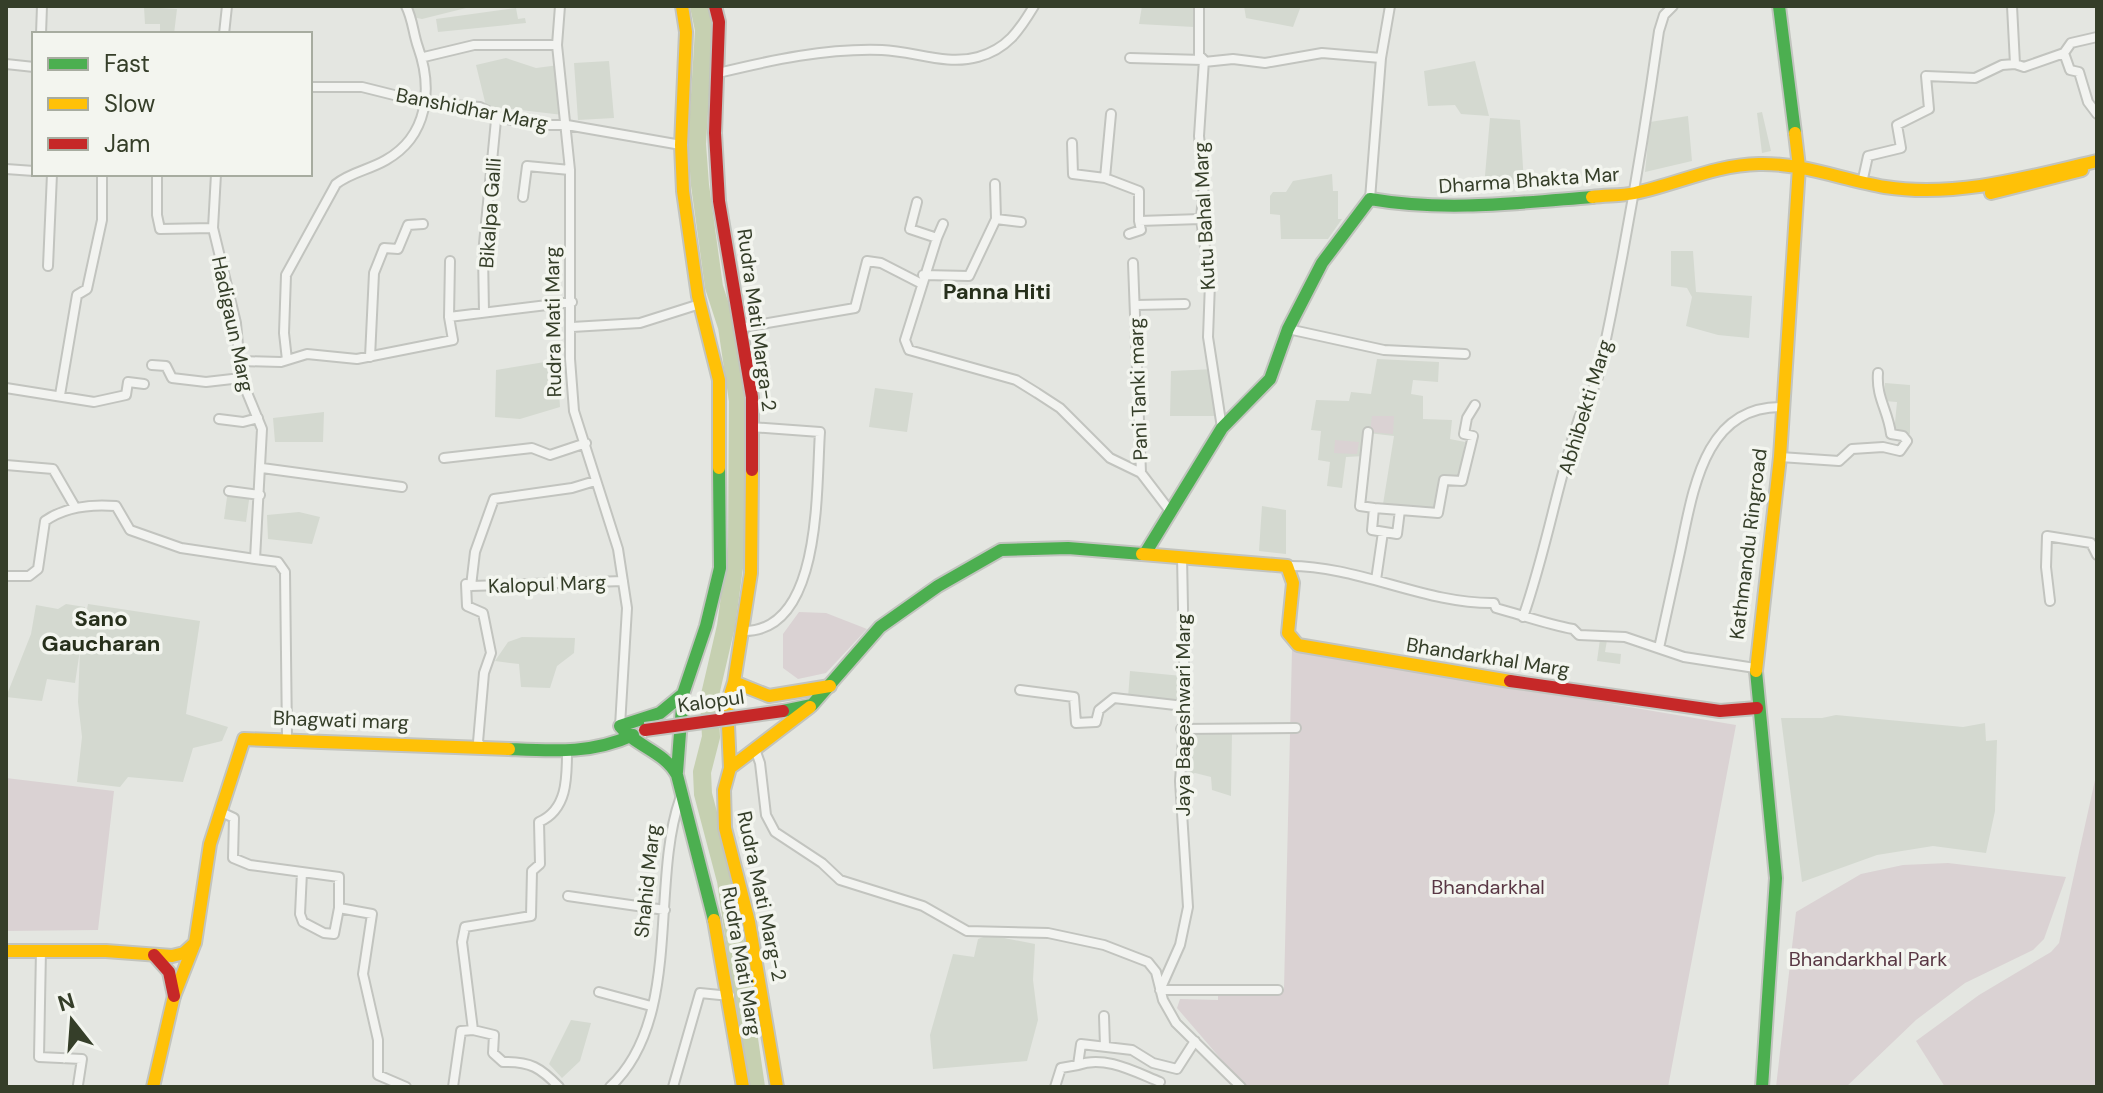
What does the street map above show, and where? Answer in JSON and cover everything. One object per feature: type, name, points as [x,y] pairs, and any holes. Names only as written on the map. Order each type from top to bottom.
[{"type":"main road","name":"Shahid Marg","points":[[680,798],[677,772],[683,694],[706,626],[721,551],[719,380],[700,304],[686,221],[681,145],[686,32],[682,6]]},
{"type":"main road","name":"Rudra Mati Marga-2","points":[[715,6],[719,22],[715,153],[728,267],[752,397],[751,573],[734,682]]},
{"type":"main road","name":"Kathmandu Ringroad","points":[[1762,1087],[1776,878],[1757,708],[1756,633],[1785,407],[1799,171],[1779,6]]},
{"type":"main road","points":[[1799,171],[1907,189],[1978,186],[2097,161]]},
{"type":"main road","name":"Dharma Bhakta Mar","points":[[1370,199],[1447,209],[1634,193],[1710,169],[1772,165],[1799,171]]},
{"type":"main road","points":[[1799,171],[1861,191],[1933,196],[2007,191],[2097,168]]},
{"type":"main road","points":[[1146,552],[1222,428],[1270,379],[1288,329],[1322,263],[1370,199]]},
{"type":"main road","points":[[730,768],[812,705],[862,645],[893,617],[938,586],[1001,550],[1032,546],[1146,552],[1289,569]]},
{"type":"main road","name":"Bhandarkhal Marg","points":[[1289,569],[1288,633],[1298,645],[1575,691],[1720,711],[1757,708]]},
{"type":"main road","points":[[734,682],[753,694],[777,697],[830,686]]},
{"type":"main road","name":"Rudra Mati Marg-2","points":[[734,682],[727,704],[730,768],[724,790],[725,828],[749,922],[777,1087]]},
{"type":"main road","points":[[677,772],[666,758],[627,738],[620,726],[660,713],[683,694]]},
{"type":"main road","name":"Kalopul","points":[[645,730],[812,705]]},
{"type":"main road","name":"Bhagwati marg","points":[[153,1087],[174,996],[195,943],[219,811],[244,739],[287,736],[567,752],[609,746],[645,730]]},
{"type":"main road","name":"Rudra Mati Marg","points":[[680,798],[709,888],[730,996],[743,1087]]},
{"type":"main road","points":[[6,951],[178,956],[195,943]]},
{"type":"main road","points":[[154,955],[169,972],[174,996]]},
{"type":"street","points":[[41,32],[42,6]]},
{"type":"street","points":[[224,32],[227,6]]},
{"type":"street","points":[[287,360],[284,333],[286,275],[336,184],[347,176],[386,160],[408,143],[419,128],[426,103],[424,57],[418,46],[416,25],[406,6]]},
{"type":"street","name":"Rudra Mati Marg","points":[[560,6],[557,45],[570,170],[570,359],[574,411],[618,549],[627,608],[620,726]]},
{"type":"street","points":[[718,73],[794,55],[881,50],[962,61],[981,56],[1014,40],[1034,6]]},
{"type":"street","name":"Kutu Bahal Marg","points":[[1199,6],[1199,55],[1204,61],[1200,122],[1204,183],[1201,219],[1210,283],[1208,337],[1222,428]]},
{"type":"street","points":[[1370,199],[1381,58],[1390,6]]},
{"type":"street","points":[[1657,6],[1664,15],[1673,6]]},
{"type":"street","points":[[2012,6],[2015,64]]},
{"type":"street","name":"Abhibekti Marg","points":[[1523,617],[1543,560],[1547,532],[1579,417],[1599,375],[1664,15]]},
{"type":"street","points":[[1862,183],[1868,156],[1901,148],[1897,125],[1929,109],[1926,76],[1975,78],[2002,65],[2024,67],[2064,53],[2071,43],[2097,37]]},
{"type":"street","points":[[424,57],[474,45],[557,45]]},
{"type":"street","points":[[1130,58],[1233,59],[1265,63],[1322,53],[1381,58]]},
{"type":"street","points":[[2064,53],[2070,70],[2079,72],[2088,102],[2097,114]]},
{"type":"street","points":[[6,64],[32,67]]},
{"type":"street","name":"Banshidhar Marg","points":[[312,87],[346,84],[426,103],[480,107],[502,118],[537,125],[567,125],[658,144],[681,145]]},
{"type":"street","points":[[1105,178],[1111,114]]},
{"type":"street","name":"Bikalpa Galli","points":[[484,312],[487,211],[496,120],[502,118]]},
{"type":"street","points":[[1072,143],[1073,174],[1105,178],[1139,191],[1141,230],[1129,234]]},
{"type":"street","points":[[523,197],[527,166],[570,170]]},
{"type":"street","points":[[6,169],[32,171]]},
{"type":"street","points":[[48,266],[52,176]]},
{"type":"street","points":[[60,395],[77,295],[87,289],[102,220],[102,176]]},
{"type":"street","points":[[157,176],[160,229],[213,228]]},
{"type":"street","name":"Hadigaun Marg","points":[[216,176],[213,228],[236,323],[241,378],[262,429],[255,559]]},
{"type":"street","points":[[739,328],[855,308],[867,261],[881,263],[922,279],[969,276],[996,219],[995,184]]},
{"type":"street","points":[[917,202],[910,229],[937,238]]},
{"type":"street","points":[[996,219],[1021,222]]},
{"type":"street","points":[[1139,221],[1201,219]]},
{"type":"street","points":[[370,357],[374,273],[384,248],[398,249],[408,225],[423,224]]},
{"type":"street","points":[[943,224],[922,279],[905,340],[909,350],[1016,380],[1060,408],[1110,458],[1141,473],[1170,511]]},
{"type":"street","points":[[239,361],[287,360],[307,354],[370,357],[453,340],[449,317],[450,261]]},
{"type":"street","name":"Pani Tanki marg","points":[[1133,263],[1139,353],[1136,400],[1141,473]]},
{"type":"street","points":[[449,317],[572,302]]},
{"type":"street","points":[[572,327],[640,323],[700,304]]},
{"type":"street","name":"Pani Tanki marg","points":[[1136,305],[1185,304]]},
{"type":"street","points":[[1288,329],[1384,350],[1465,354]]},
{"type":"street","points":[[152,365],[166,366],[172,378],[206,382],[241,378]]},
{"type":"street","points":[[1780,457],[1839,461],[1852,449],[1883,447],[1900,451],[1907,441],[1903,436],[1891,434],[1888,413],[1877,395],[1878,373]]},
{"type":"street","points":[[6,388],[94,402],[126,395],[128,382],[144,384]]},
{"type":"street","points":[[1368,432],[1360,506],[1438,513],[1444,480],[1462,481],[1473,436],[1464,434],[1467,418],[1475,405]]},
{"type":"street","points":[[1659,648],[1693,491],[1704,459],[1728,425],[1755,409],[1785,407]]},
{"type":"street","points":[[219,419],[243,422],[258,418]]},
{"type":"street","points":[[740,631],[766,628],[786,613],[808,571],[820,432],[751,427]]},
{"type":"street","points":[[444,458],[532,448],[550,455],[586,443]]},
{"type":"street","points":[[6,465],[53,469],[75,507]]},
{"type":"street","points":[[262,468],[402,487]]},
{"type":"street","points":[[483,748],[478,742],[484,673],[491,653],[483,613],[467,606],[466,584],[471,586],[475,552],[494,499],[572,488],[595,481]]},
{"type":"street","points":[[229,491],[260,495]]},
{"type":"street","points":[[6,576],[22,578],[34,573],[40,563],[45,521],[75,507],[116,506],[130,530],[181,548],[278,562],[285,572],[287,736]]},
{"type":"street","points":[[1374,508],[1372,530],[1397,534],[1400,510]]},
{"type":"street","points":[[1376,580],[1383,532]]},
{"type":"street","points":[[2050,601],[2046,567],[2047,536],[2091,543],[2097,555]]},
{"type":"street","name":"Jaya Bageshwari Marg","points":[[1160,990],[1180,945],[1188,907],[1180,781],[1184,706],[1182,556]]},
{"type":"street","points":[[1289,569],[1376,580],[1463,604],[1494,603],[1496,608],[1573,629],[1579,635],[1625,637],[1684,657],[1755,668]]},
{"type":"street","name":"Kalopul Marg","points":[[471,586],[623,581]]},
{"type":"street","points":[[1020,690],[1074,697],[1076,723],[1096,722],[1099,710],[1114,698],[1184,706]]},
{"type":"street","points":[[1181,729],[1296,728]]},
{"type":"street","points":[[755,749],[760,763],[766,815],[775,832],[822,863],[840,880],[923,906],[967,931],[1048,933],[1104,945],[1152,965],[1176,1023],[1241,1087]]},
{"type":"street","points":[[473,1030],[462,942],[465,927],[531,916],[532,871],[540,864],[539,822],[553,815],[567,792],[567,752]]},
{"type":"street","name":"Shahid Marg","points":[[610,1087],[639,1054],[651,1006],[665,910],[673,820],[680,798]]},
{"type":"street","points":[[219,811],[234,818],[233,858],[250,865],[302,872],[339,877],[339,908],[334,934],[324,933],[303,922],[300,914],[302,872]]},
{"type":"street","points":[[568,896],[665,910]]},
{"type":"street","points":[[339,908],[372,914],[363,974],[378,1040],[378,1075],[406,1087]]},
{"type":"street","points":[[41,950],[39,1057],[82,1059],[78,1085]]},
{"type":"street","points":[[1160,990],[1278,990]]},
{"type":"street","points":[[599,992],[651,1006]]},
{"type":"street","points":[[674,1085],[700,993],[730,996]]},
{"type":"street","points":[[1104,1016],[1105,1046]]},
{"type":"street","points":[[453,1087],[461,1031],[473,1030],[494,1035],[493,1053],[503,1062],[521,1062],[540,1068],[559,1087]]},
{"type":"street","points":[[1078,1065],[1081,1044],[1132,1050],[1153,1063],[1177,1069],[1195,1041]]},
{"type":"street","points":[[1055,1087],[1061,1068],[1087,1062],[1120,1065],[1160,1082]]},
{"type":"shaded area","points":[[407,6],[474,6],[422,19],[412,17]]},
{"type":"shaded area","points":[[1142,6],[1197,6],[1194,27],[1139,24]]},
{"type":"shaded area","points":[[1244,6],[1301,6],[1293,27],[1246,18]]},
{"type":"shaded area","points":[[144,7],[177,9],[174,32],[160,32],[160,24],[145,24]]},
{"type":"shaded area","points":[[516,8],[518,19],[525,18],[526,23],[438,32],[436,19]]},
{"type":"shaded area","points":[[506,58],[536,68],[559,65],[563,115],[486,106],[476,65]]},
{"type":"shaded area","points":[[609,61],[614,118],[578,120],[574,63]]},
{"type":"shaded area","points":[[1475,61],[1489,116],[1461,114],[1455,105],[1428,106],[1424,71]]},
{"type":"shaded area","points":[[1762,112],[1771,151],[1762,153],[1757,113]]},
{"type":"shaded area","points":[[1688,116],[1692,161],[1645,172],[1650,122]]},
{"type":"shaded area","points":[[1490,118],[1520,120],[1524,183],[1484,187]]},
{"type":"shaded area","points":[[1332,174],[1333,191],[1338,191],[1338,219],[1342,219],[1328,239],[1281,239],[1280,215],[1270,214],[1270,196],[1273,192],[1286,192],[1293,181]]},
{"type":"shaded area","points":[[1671,251],[1693,251],[1696,292],[1752,296],[1749,338],[1718,335],[1686,326],[1692,297],[1687,288],[1671,286]]},
{"type":"shaded area","points":[[1377,359],[1439,362],[1438,382],[1413,380],[1411,394],[1423,396],[1423,419],[1452,420],[1450,439],[1465,442],[1460,477],[1441,475],[1436,509],[1383,504],[1394,436],[1368,433],[1365,456],[1346,457],[1342,488],[1327,486],[1330,462],[1318,460],[1321,431],[1311,430],[1316,400],[1349,401],[1351,392],[1371,394]]},
{"type":"shaded area","points":[[557,360],[560,407],[520,419],[495,417],[496,370]]},
{"type":"shaded area","points":[[1215,369],[1215,416],[1170,416],[1171,371]]},
{"type":"shaded area","points":[[1885,383],[1910,385],[1910,434],[1894,433],[1897,402],[1884,401]]},
{"type":"shaded area","points":[[875,388],[913,393],[907,432],[869,427]]},
{"type":"shaded area","points":[[324,412],[323,442],[275,442],[273,418]]},
{"type":"shaded area","points":[[228,490],[250,493],[246,522],[224,519]]},
{"type":"shaded area","points":[[1262,506],[1286,510],[1286,554],[1259,551]]},
{"type":"shaded area","points":[[299,512],[320,517],[312,544],[268,539],[267,515]]},
{"type":"shaded area","points":[[66,604],[85,607],[83,631],[88,604],[200,621],[186,714],[228,727],[222,741],[193,748],[183,782],[128,777],[120,787],[77,782],[82,737],[78,702],[80,650],[75,683],[47,679],[42,701],[6,697],[31,634],[36,605],[58,609]]},
{"type":"shaded area","points":[[522,637],[575,638],[574,653],[557,666],[550,688],[521,687],[519,664],[495,661],[508,642]]},
{"type":"shaded area","points":[[1600,639],[1607,640],[1605,652],[1621,654],[1620,664],[1597,661]]},
{"type":"shaded area","points":[[1130,671],[1182,676],[1180,704],[1128,698]]},
{"type":"shaded area","points":[[1836,715],[1963,727],[1985,723],[1986,741],[1997,740],[1995,811],[1986,853],[1933,846],[1877,855],[1802,882],[1781,718]]},
{"type":"shaded area","points":[[1232,733],[1231,796],[1212,790],[1211,777],[1195,773],[1183,777],[1184,734]]},
{"type":"shaded area","points":[[989,935],[1035,944],[1033,980],[1038,1020],[1027,1061],[933,1069],[930,1035],[953,954],[974,957],[978,939]]},
{"type":"shaded area","points":[[571,1020],[591,1023],[580,1061],[562,1078],[549,1064]]},
{"type":"green space","points":[[1372,416],[1394,416],[1393,434],[1370,432]]},
{"type":"green space","points":[[1335,440],[1359,442],[1357,454],[1334,453]]},
{"type":"green space","points":[[799,612],[826,613],[867,629],[826,673],[798,679],[783,668],[783,634]]},
{"type":"green space","name":"Bhandarkhal","points":[[1292,650],[1736,725],[1668,1087],[1245,1087],[1177,1008],[1180,999],[1218,1000],[1218,995],[1275,995],[1284,989]]},
{"type":"green space","points":[[2097,771],[2097,1087],[1945,1087],[1916,1041],[1979,995],[2051,952],[2059,943]]},
{"type":"green space","points":[[6,778],[114,791],[98,930],[6,931]]},
{"type":"green space","name":"Bhandarkhal Park","points":[[1948,863],[2066,877],[2044,939],[2033,950],[1965,983],[1916,1020],[1846,1087],[1776,1087],[1796,912],[1861,874],[1903,865]]},
{"type":"waterway","points":[[699,6],[704,30],[697,144],[700,185],[714,287],[727,327],[738,401],[737,546],[726,626],[709,699],[711,737],[702,772],[703,794],[726,881],[756,1087]]},
{"type":"traffic: fast","points":[[1779,6],[1795,133]]},
{"type":"traffic: fast","points":[[1146,552],[1222,428],[1270,379],[1288,329],[1322,263],[1370,199],[1453,206],[1592,197]]},
{"type":"traffic: fast","points":[[714,920],[677,775],[665,760],[620,726],[660,713],[683,694],[706,626],[720,568],[719,468]]},
{"type":"traffic: fast","points":[[783,711],[812,705],[880,627],[938,586],[1001,550],[1068,548],[1142,554]]},
{"type":"traffic: fast","points":[[1756,671],[1776,878],[1762,1087]]},
{"type":"traffic: fast","points":[[677,772],[683,694]]},
{"type":"traffic: fast","points":[[509,749],[587,748],[633,735]]},
{"type":"traffic: slow","points":[[682,6],[686,32],[681,145],[683,191],[698,296],[719,380],[719,468]]},
{"type":"traffic: slow","points":[[1756,671],[1780,457],[1799,167],[1795,133]]},
{"type":"traffic: slow","points":[[1592,197],[1635,193],[1743,165],[1791,166],[1885,187],[1939,190],[1992,184],[2097,161]]},
{"type":"traffic: slow","points":[[1991,193],[2082,170]]},
{"type":"traffic: slow","points":[[752,470],[751,573],[734,682],[769,696],[830,686]]},
{"type":"traffic: slow","points":[[1142,554],[1287,566],[1293,583],[1288,633],[1298,645],[1510,681]]},
{"type":"traffic: slow","points":[[730,768],[727,704],[734,682]]},
{"type":"traffic: slow","points":[[777,1087],[749,922],[725,828],[724,790],[730,768],[810,707]]},
{"type":"traffic: slow","points":[[6,951],[106,951],[172,956],[184,953],[195,943],[210,844],[244,739],[509,749]]},
{"type":"traffic: slow","points":[[714,920],[743,1087]]},
{"type":"traffic: slow","points":[[153,1087],[174,996],[194,945]]},
{"type":"traffic: jam","points":[[715,6],[719,22],[715,133],[719,201],[752,397],[752,470]]},
{"type":"traffic: jam","points":[[1510,681],[1720,711],[1757,708]]},
{"type":"traffic: jam","points":[[645,730],[783,711]]},
{"type":"traffic: jam","points":[[154,955],[169,972],[174,996]]},
{"type":"district","name":"Panna Hiti","points":[[997,291]]},
{"type":"district","name":"Sano Gaucharan","points":[[101,630]]}]
